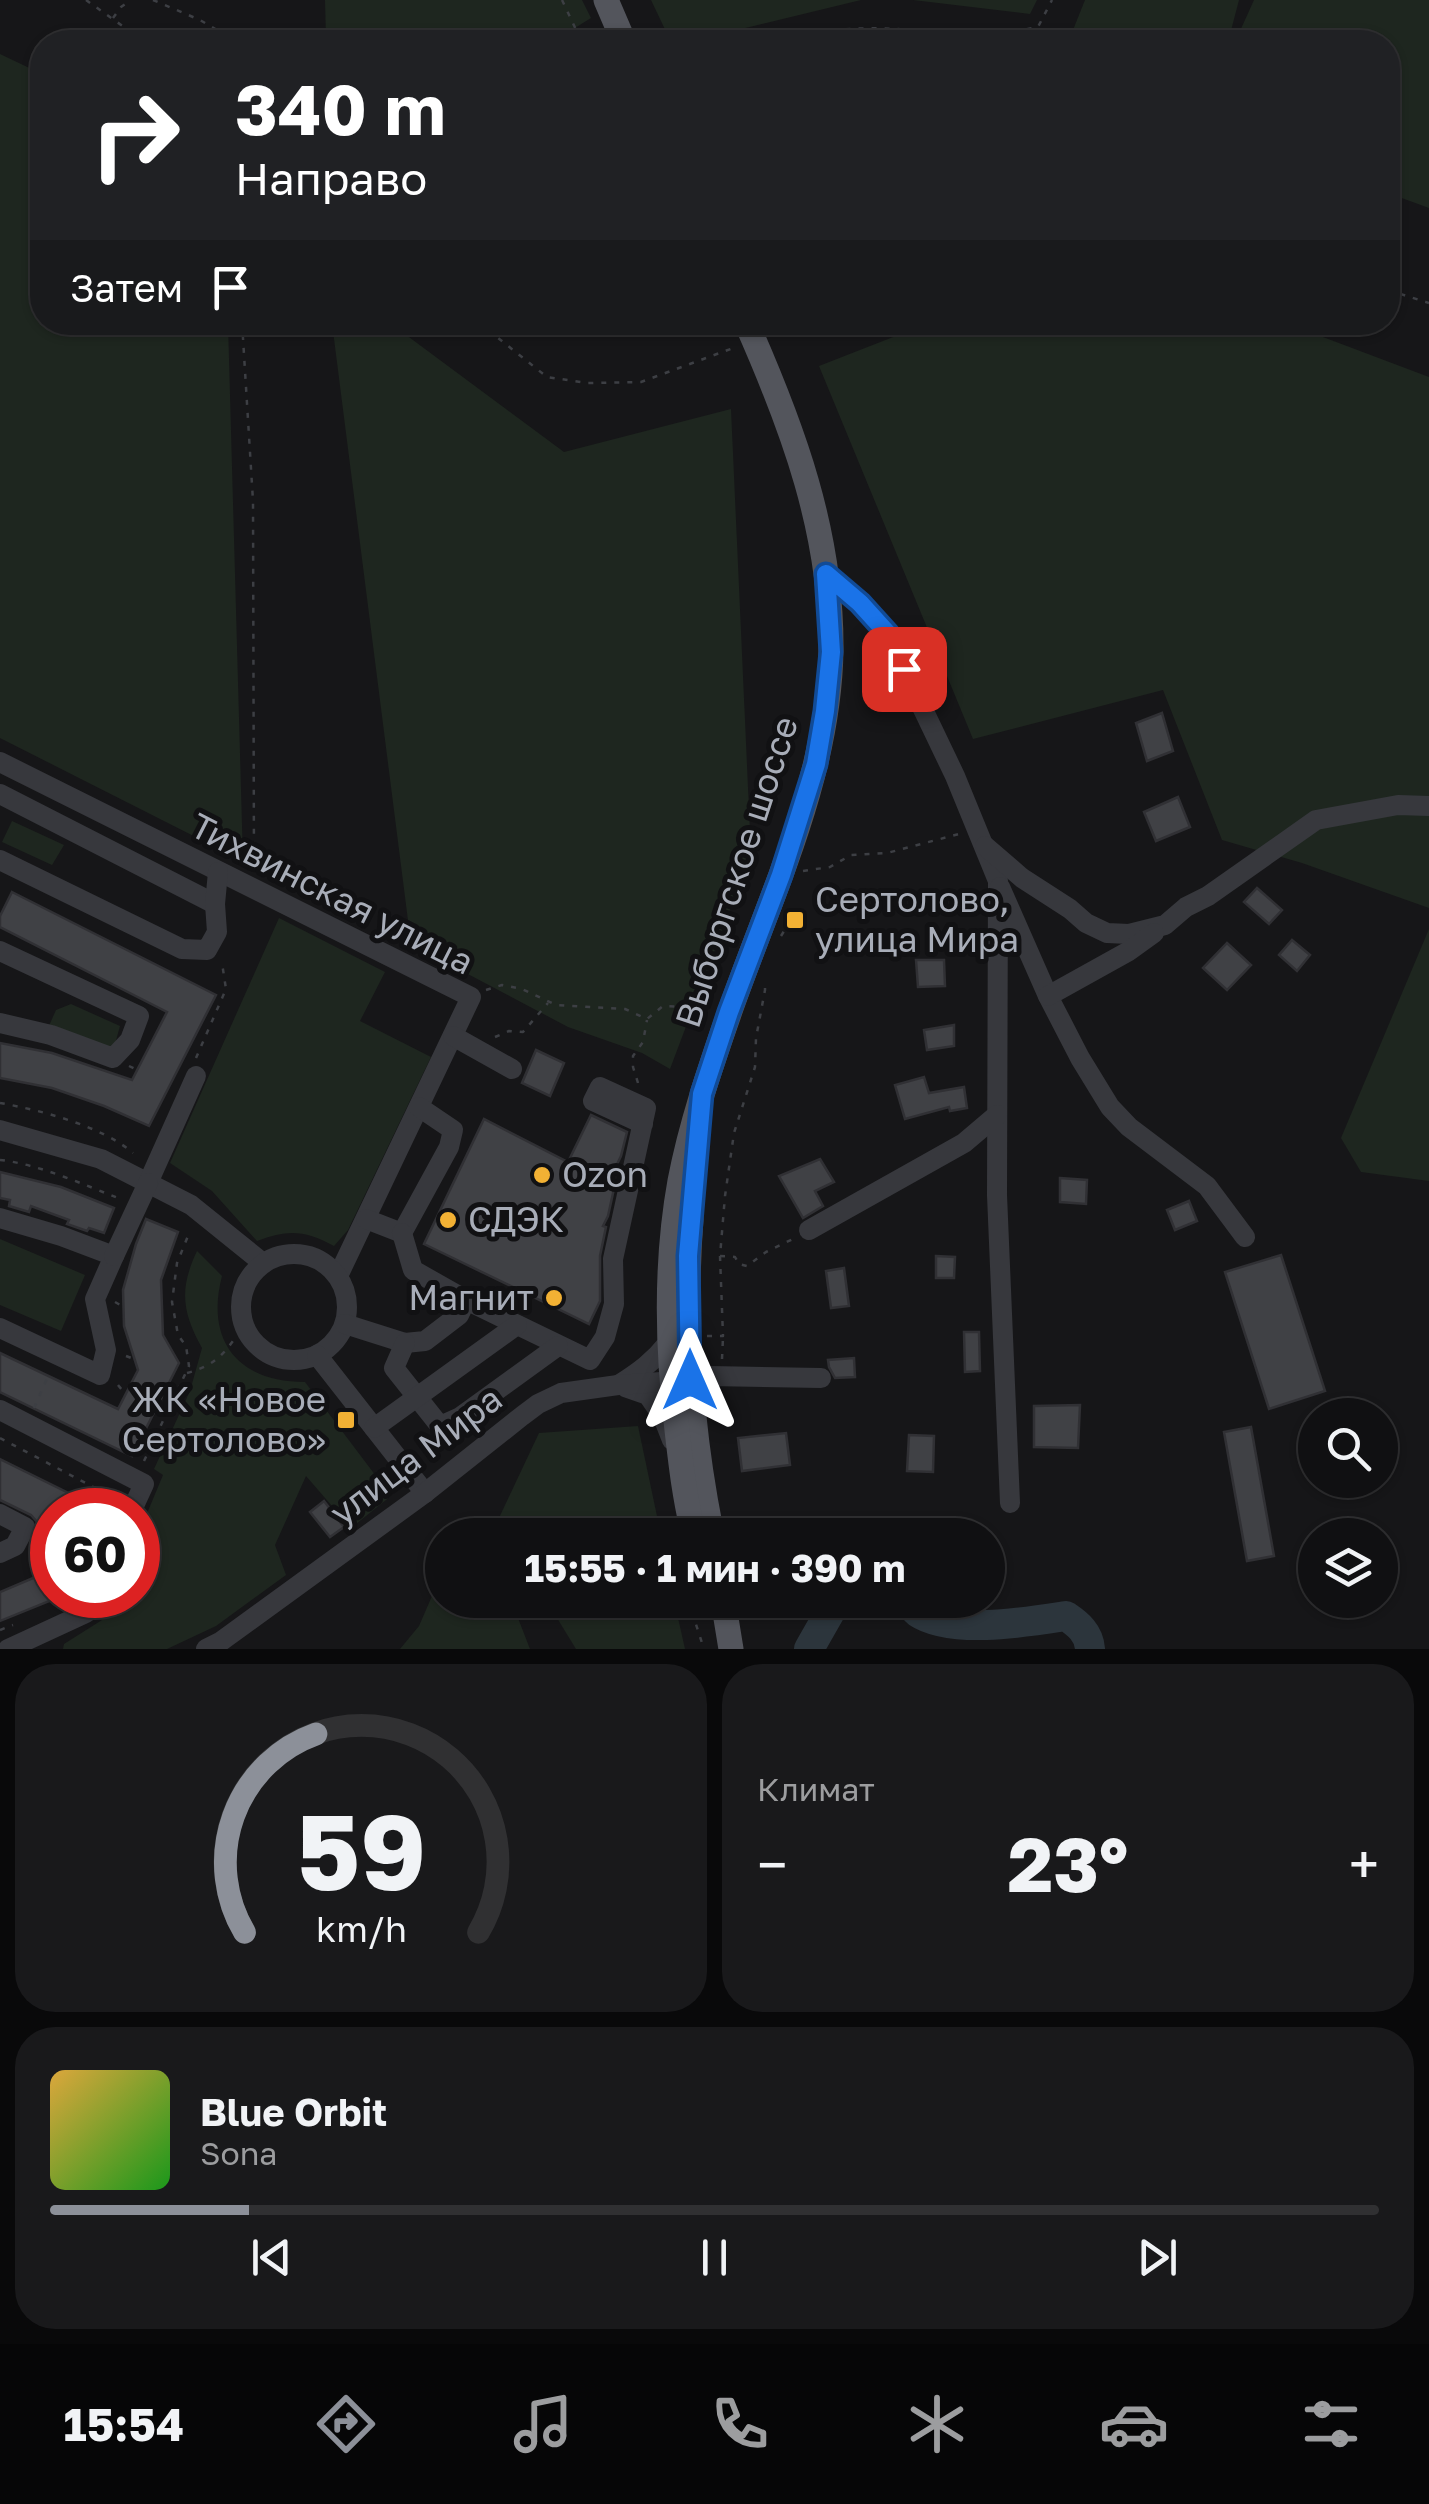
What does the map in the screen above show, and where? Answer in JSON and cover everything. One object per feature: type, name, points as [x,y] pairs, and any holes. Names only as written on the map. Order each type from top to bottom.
[{"type":"main road","points":[[606,0],[619,30]]},
{"type":"main road","name":"Выборгское шоссе","points":[[709,1518],[698,1457],[668,1343],[670,1257],[680,1180],[702,1094],[781,875],[816,764],[831,652],[826,574],[815,506],[790,429],[751,335]]},
{"type":"main road","name":"Выборгское шоссе","points":[[691,1518],[681,1468],[680,1381],[702,1094]]},
{"type":"main road","points":[[724,1618],[731,1649]]},
{"type":"street","points":[[826,574],[888,634],[955,776],[1048,996],[1110,1108],[1129,1127],[1208,1186],[1245,1237]]},
{"type":"street","name":"Тихвинская улица","points":[[0,762],[471,997],[460,1041],[419,1107],[338,1276]]},
{"type":"street","points":[[0,794],[215,904]]},
{"type":"street","points":[[1048,996],[1129,951],[1186,907],[1208,896],[1316,820],[1398,805],[1429,806]]},
{"type":"street","points":[[983,844],[1022,878],[1086,923],[1107,933],[1128,934],[1165,926]]},
{"type":"street","points":[[0,860],[182,949],[206,950],[217,932],[218,872]]},
{"type":"street","points":[[998,881],[998,1195],[1010,1503]]},
{"type":"street","points":[[0,951],[139,1016],[130,1040],[113,1058],[51,1035],[0,1023]]},
{"type":"street","points":[[460,1041],[512,1069]]},
{"type":"street","points":[[0,1328],[100,1375],[106,1350],[95,1299],[196,1076]]},
{"type":"street","points":[[419,1107],[453,1130],[448,1147],[402,1232],[412,1270],[590,1360],[605,1337],[614,1304],[613,1259],[644,1116]]},
{"type":"street","points":[[809,1230],[964,1142],[998,1114]]},
{"type":"street","points":[[0,1130],[101,1159],[150,1179],[192,1205],[263,1263]]},
{"type":"street","points":[[0,1218],[114,1256]]},
{"type":"street","points":[[366,1218],[402,1232]]},
{"type":"street","points":[[282,1254],[304,1254],[323,1262],[338,1276],[346,1291],[348,1308],[345,1324],[329,1348],[295,1360],[273,1356],[255,1343],[244,1323],[241,1301],[248,1280],[263,1263],[282,1254]]},
{"type":"street","points":[[345,1324],[405,1343],[425,1341],[459,1316],[466,1300]]},
{"type":"street","points":[[374,1428],[517,1325]]},
{"type":"street","points":[[405,1343],[394,1368],[440,1426],[460,1417],[558,1346]]},
{"type":"street","points":[[618,1385],[655,1359],[668,1343]]},
{"type":"street","points":[[317,1355],[425,1492]]},
{"type":"street","name":"улица Мира","points":[[206,1649],[425,1492],[538,1404],[561,1393],[710,1376],[822,1378]]},
{"type":"street","points":[[618,1385],[648,1395],[664,1417],[681,1468]]},
{"type":"street","points":[[0,1410],[144,1484],[142,1488]]},
{"type":"street","points":[[0,1514],[25,1528],[15,1546],[0,1552]]},
{"type":"street","points":[[8,1649],[75,1618]]},
{"type":"path","points":[[86,0],[127,30]]},
{"type":"path","points":[[112,19],[131,0]]},
{"type":"path","points":[[153,0],[217,30]]},
{"type":"path","points":[[562,0],[576,30]]},
{"type":"path","points":[[1021,30],[1038,27],[1052,0]]},
{"type":"path","points":[[839,30],[909,30]]},
{"type":"path","points":[[1400,294],[1429,302]]},
{"type":"path","points":[[243,335],[253,501],[254,879]]},
{"type":"path","points":[[494,335],[546,376],[587,383],[641,382],[743,335]]},
{"type":"path","points":[[803,871],[830,866],[851,855],[887,853],[960,834],[983,844]]},
{"type":"path","points":[[778,940],[789,915]]},
{"type":"path","points":[[725,1376],[720,1256],[734,1133],[755,1067],[756,1038],[766,990],[765,968]]},
{"type":"path","points":[[224,972],[226,990]]},
{"type":"path","points":[[471,997],[502,986],[522,988],[556,1005],[625,1009],[647,1019]]},
{"type":"path","points":[[644,1116],[633,1056],[643,1042],[647,1019],[662,1006],[687,1006],[694,997],[712,1006]]},
{"type":"path","points":[[460,1041],[523,1032],[549,1002]]},
{"type":"path","points":[[128,1065],[137,1070]]},
{"type":"path","points":[[0,1104],[86,1126],[122,1144],[150,1179]]},
{"type":"path","points":[[0,1160],[67,1178],[125,1200]]},
{"type":"path","points":[[0,1438],[123,1502],[190,1366],[186,1346],[178,1335],[172,1302],[177,1263],[191,1229]]},
{"type":"path","points":[[720,1256],[735,1257],[739,1264],[747,1266],[809,1230]]},
{"type":"path","points":[[114,1301],[122,1306]]},
{"type":"path","points":[[701,1336],[723,1336]]},
{"type":"path","points":[[186,1374],[208,1367],[233,1340]]},
{"type":"path","points":[[126,1356],[134,1359]]},
{"type":"path","points":[[32,1414],[53,1363]]},
{"type":"path","points":[[118,1385],[126,1395]]},
{"type":"path","points":[[694,1618],[704,1649]]},
{"type":"shaded area","points":[[325,0],[582,0],[591,18],[572,30],[326,30]]},
{"type":"shaded area","points":[[651,0],[861,0],[737,30],[665,30]]},
{"type":"shaded area","points":[[913,0],[1037,0],[1030,14]]},
{"type":"shaded area","points":[[1085,0],[1239,0],[1231,30],[1073,30]]},
{"type":"shaded area","points":[[1254,0],[1429,0],[1429,208],[1400,197],[1400,30],[1240,30]]},
{"type":"shaded area","points":[[0,54],[30,68],[30,335],[228,335],[243,861],[0,738]]},
{"type":"shaded area","points":[[334,335],[406,335],[564,452],[731,409],[751,854],[670,1069],[642,1053],[568,1027],[411,944]]},
{"type":"shaded area","points":[[898,335],[1318,335],[1429,377],[1429,908],[1302,863],[1222,840],[1163,690],[973,739],[819,366]]},
{"type":"shaded area","points":[[12,821],[64,845],[52,865],[2,842]]},
{"type":"shaded area","points":[[279,918],[385,972],[360,1021],[431,1057],[348,1230],[334,1246],[296,1233],[257,1241],[212,1191],[170,1163]]},
{"type":"shaded area","points":[[1429,929],[1429,1181],[1361,1172],[1341,1138]]},
{"type":"shaded area","points":[[71,1004],[120,1026],[115,1044],[103,1051],[48,1028],[56,1010]]},
{"type":"shaded area","points":[[0,1239],[85,1275],[61,1331],[0,1305]]},
{"type":"shaded area","points":[[197,1251],[222,1276],[218,1320],[232,1353],[261,1375],[305,1382],[391,1496],[351,1528],[306,1476],[275,1545],[286,1575],[216,1626],[167,1649],[63,1649],[64,1644],[103,1618],[160,1618],[158,1488],[163,1475],[154,1469],[190,1391],[202,1348],[187,1312],[187,1277]]},
{"type":"shaded area","points":[[638,1426],[657,1518],[499,1518],[539,1433]]},
{"type":"shaded area","points":[[425,1612],[425,1618],[518,1618],[530,1649],[400,1649]]},
{"type":"shaded area","points":[[557,1618],[678,1618],[685,1649],[576,1649]]},
{"type":"building","points":[[1162,713],[1173,751],[1147,761],[1136,723]]},
{"type":"building","points":[[1178,797],[1190,827],[1156,841],[1144,812]]},
{"type":"building","points":[[1257,888],[1282,910],[1269,924],[1244,902]]},
{"type":"building","points":[[12,892],[216,995],[149,1126],[52,1088],[0,1078],[0,1043],[52,1053],[132,1080],[167,1012],[0,927],[0,916]]},
{"type":"building","points":[[1292,940],[1310,955],[1297,971],[1279,955]]},
{"type":"building","points":[[1227,943],[1251,965],[1227,990],[1203,968]]},
{"type":"building","points":[[916,960],[944,960],[945,986],[918,987]]},
{"type":"building","points":[[954,1025],[954,1046],[927,1050],[924,1030]]},
{"type":"building","points":[[536,1050],[564,1063],[550,1096],[522,1083]]},
{"type":"building","points":[[924,1077],[929,1093],[964,1087],[967,1108],[950,1111],[949,1107],[905,1119],[895,1085]]},
{"type":"building","points":[[591,1115],[627,1132],[609,1181],[615,1184],[603,1226],[606,1227],[600,1256],[600,1301],[589,1324],[424,1244],[484,1119],[568,1162]]},
{"type":"building","points":[[820,1159],[834,1182],[815,1191],[823,1206],[803,1218],[779,1176]]},
{"type":"building","points":[[0,1172],[61,1187],[114,1208],[104,1233],[67,1224],[69,1220],[31,1206],[29,1212],[9,1206],[10,1200],[0,1198]]},
{"type":"building","points":[[1060,1178],[1087,1180],[1086,1204],[1060,1202]]},
{"type":"building","points":[[1189,1201],[1197,1221],[1175,1230],[1167,1210]]},
{"type":"building","points":[[146,1219],[178,1232],[161,1280],[163,1335],[179,1363],[132,1456],[0,1392],[0,1353],[118,1409],[138,1370],[124,1326],[123,1290]]},
{"type":"building","points":[[1281,1255],[1325,1391],[1269,1409],[1225,1272]]},
{"type":"building","points":[[936,1256],[955,1257],[954,1278],[936,1278]]},
{"type":"building","points":[[844,1268],[849,1306],[831,1308],[826,1271]]},
{"type":"building","points":[[964,1332],[979,1332],[980,1371],[965,1372]]},
{"type":"building","points":[[854,1358],[855,1377],[835,1378],[828,1360]]},
{"type":"building","points":[[1080,1405],[1078,1448],[1034,1447],[1034,1406]]},
{"type":"building","points":[[1251,1427],[1274,1556],[1247,1561],[1224,1432]]},
{"type":"building","points":[[786,1433],[790,1465],[742,1471],[738,1438]]},
{"type":"building","points":[[909,1435],[934,1436],[933,1472],[907,1471]]},
{"type":"building","points":[[0,1459],[59,1488],[30,1488],[30,1515],[0,1500]]},
{"type":"building","points":[[324,1501],[344,1527],[330,1537],[310,1512]]},
{"type":"building","points":[[30,1579],[30,1609],[0,1621],[0,1592]]},
{"type":"waterway","points":[[930,1618],[990,1625],[1066,1616],[1088,1638],[1090,1649]]},
{"type":"waterway","points":[[809,1649],[827,1618]]},
{"type":"place","name":"Сертолово, улица Мира","points":[[795,920]]},
{"type":"place","name":"Ozon","points":[[542,1175]]},
{"type":"place","name":"СДЭК","points":[[448,1220]]},
{"type":"place","name":"Магнит","points":[[554,1298]]},
{"type":"place","name":"ЖК «Новое Сертолово»","points":[[346,1420]]},
{"type":"route","points":[[690,1380],[688,1256],[702,1094],[781,875],[816,764],[831,652],[826,574],[888,634],[904,669]]}]
